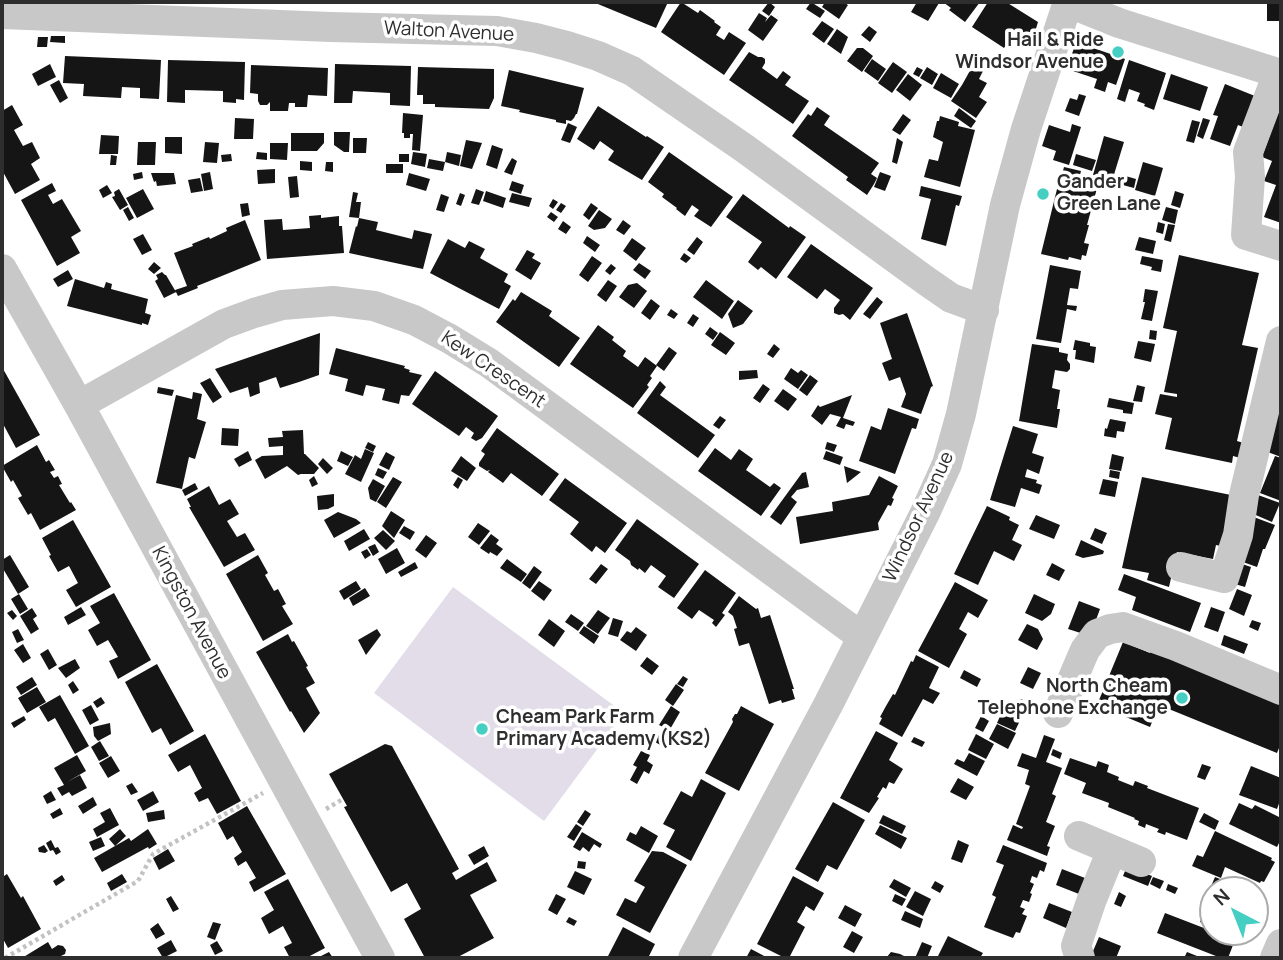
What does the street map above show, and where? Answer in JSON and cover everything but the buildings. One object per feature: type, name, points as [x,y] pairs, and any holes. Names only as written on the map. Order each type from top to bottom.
[{"type":"street","points":[[1068,2],[1119,23],[1280,74],[1248,152],[1250,177],[1246,235],[1281,246]]},
{"type":"street","name":"Windsor Avenue","points":[[693,958],[829,703],[947,464],[961,414],[1005,205],[1026,130],[1068,2]]},
{"type":"street","name":"Walton Avenue","points":[[2,14],[497,31],[567,46],[632,71],[744,148],[951,298],[984,310]]},
{"type":"street","name":"Kingston Avenue","points":[[2,269],[380,958]]},
{"type":"street","name":"Kew Crescent","points":[[79,405],[224,324],[254,313],[282,305],[333,301],[374,306],[414,320],[489,363],[862,637]]},
{"type":"street","points":[[1181,567],[1224,578],[1238,535],[1244,495],[1281,341]]},
{"type":"street","points":[[1058,713],[1085,650],[1097,634],[1123,627],[1281,690]]},
{"type":"street","points":[[1200,639],[1281,671]]},
{"type":"street","points":[[1079,836],[1141,862]]},
{"type":"street","points":[[1080,958],[1076,946],[1112,850]]},
{"type":"street","points":[[1275,958],[1281,944]]},
{"type":"path","points":[[5,958],[138,881],[153,854],[283,782]]},
{"type":"path","points":[[324,810],[343,799]]},
{"type":"shaded area","points":[[453,587],[624,713],[544,821],[374,693]]},
{"type":"place","name":"Hail & Ride Windsor Avenue","points":[[1118,52]]},
{"type":"place","name":"Gander Green Lane","points":[[1043,194]]},
{"type":"place","name":"North Cheam Telephone Exchange","points":[[1182,698]]},
{"type":"place","name":"Cheam Park Farm Primary Academy (KS2)","points":[[482,729]]}]
